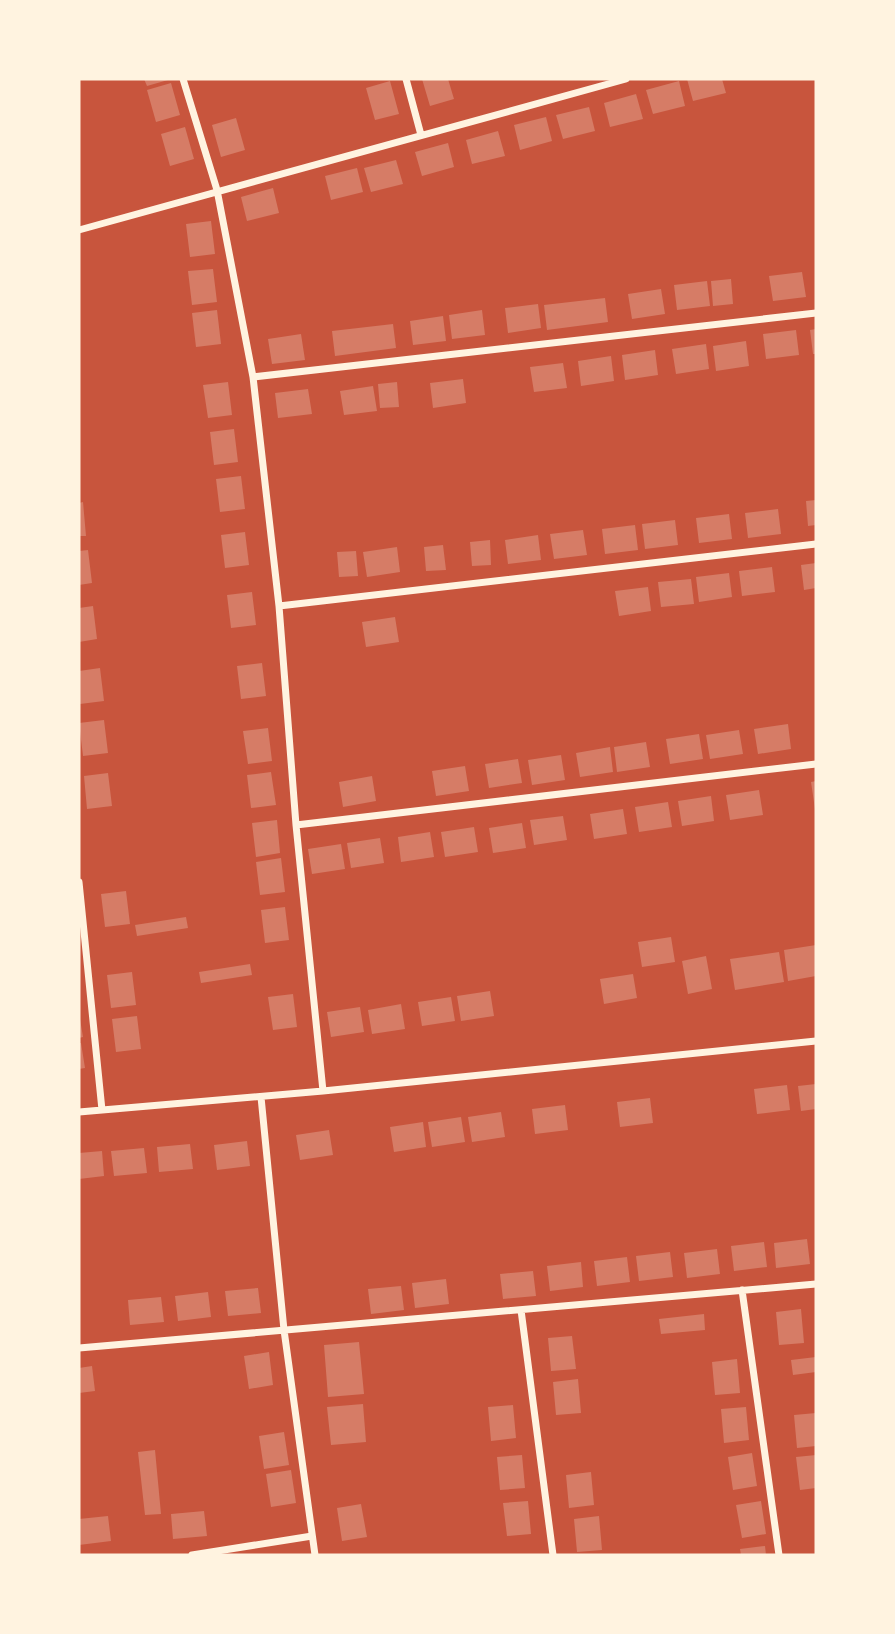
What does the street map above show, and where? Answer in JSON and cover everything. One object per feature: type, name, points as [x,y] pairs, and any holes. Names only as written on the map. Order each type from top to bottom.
[{"type":"street","points":[[183,79],[217,190],[253,377],[279,606],[296,824],[323,1091]]},
{"type":"street","points":[[406,79],[421,135]]},
{"type":"street","points":[[79,230],[626,79]]},
{"type":"street","points":[[253,377],[816,313]]},
{"type":"street","points":[[279,606],[816,544]]},
{"type":"street","points":[[296,824],[816,764]]},
{"type":"street","points":[[79,882],[102,1110]]},
{"type":"street","points":[[79,1112],[261,1097],[816,1041]]},
{"type":"street","points":[[261,1097],[284,1330],[315,1555]]},
{"type":"street","points":[[79,1348],[816,1284]]},
{"type":"street","points":[[742,1290],[779,1555]]},
{"type":"street","points":[[521,1310],[553,1555]]},
{"type":"street","points":[[192,1555],[312,1536]]},
{"type":"building","points":[[144,79],[168,79],[168,80],[147,86]]},
{"type":"building","points":[[422,79],[448,79],[454,99],[430,106]]},
{"type":"building","points":[[687,79],[722,79],[726,93],[693,101]]},
{"type":"building","points":[[390,81],[399,114],[375,120],[366,88]]},
{"type":"building","points":[[679,81],[685,106],[653,114],[646,90]]},
{"type":"building","points":[[171,83],[180,115],[156,122],[147,90]]},
{"type":"building","points":[[636,94],[643,119],[610,127],[604,103]]},
{"type":"building","points":[[589,107],[595,131],[563,139],[556,115]]},
{"type":"building","points":[[546,117],[552,141],[520,150],[514,125]]},
{"type":"building","points":[[236,118],[245,150],[221,157],[212,125]]},
{"type":"building","points":[[185,127],[194,159],[170,166],[161,134]]},
{"type":"building","points":[[498,131],[505,156],[472,164],[466,140]]},
{"type":"building","points":[[448,143],[454,167],[422,176],[415,152]]},
{"type":"building","points":[[396,160],[403,184],[371,192],[364,168]]},
{"type":"building","points":[[357,168],[363,192],[331,200],[325,176]]},
{"type":"building","points":[[273,188],[279,213],[247,221],[241,197]]},
{"type":"building","points":[[211,221],[215,254],[190,257],[186,224]]},
{"type":"building","points":[[213,269],[217,302],[192,305],[188,271]]},
{"type":"building","points":[[802,272],[806,297],[773,301],[769,276]]},
{"type":"building","points":[[731,279],[733,304],[713,306],[711,281]]},
{"type":"building","points":[[707,281],[710,306],[677,310],[674,285]]},
{"type":"building","points":[[661,289],[665,314],[632,319],[628,294]]},
{"type":"building","points":[[605,298],[608,322],[547,330],[544,305]]},
{"type":"building","points":[[538,304],[541,328],[508,333],[505,308]]},
{"type":"building","points":[[217,310],[221,344],[196,347],[192,313]]},
{"type":"building","points":[[482,310],[485,335],[452,339],[449,315]]},
{"type":"building","points":[[443,316],[446,341],[413,345],[410,321]]},
{"type":"building","points":[[393,324],[396,348],[335,356],[332,331]]},
{"type":"building","points":[[816,329],[816,354],[813,354],[810,330]]},
{"type":"building","points":[[796,330],[799,355],[766,359],[763,334]]},
{"type":"building","points":[[301,334],[305,360],[272,364],[268,339]]},
{"type":"building","points":[[746,341],[749,366],[716,371],[713,346]]},
{"type":"building","points":[[706,344],[709,369],[676,374],[672,349]]},
{"type":"building","points":[[655,350],[658,375],[625,380],[622,355]]},
{"type":"building","points":[[611,356],[614,381],[581,386],[578,361]]},
{"type":"building","points":[[563,363],[567,388],[534,392],[530,367]]},
{"type":"building","points":[[463,379],[466,403],[433,408],[430,383]]},
{"type":"building","points":[[228,382],[232,415],[208,418],[203,385]]},
{"type":"building","points":[[397,382],[399,407],[380,408],[378,384]]},
{"type":"building","points":[[373,386],[377,411],[344,415],[340,391]]},
{"type":"building","points":[[308,389],[312,414],[278,418],[275,393]]},
{"type":"building","points":[[234,429],[238,462],[214,465],[210,432]]},
{"type":"building","points":[[241,476],[245,509],[220,512],[216,479]]},
{"type":"building","points":[[816,500],[816,525],[808,526],[806,501]]},
{"type":"building","points":[[83,502],[86,536],[79,536],[79,503]]},
{"type":"building","points":[[778,509],[781,534],[748,538],[745,513]]},
{"type":"building","points":[[729,514],[732,539],[699,543],[696,518]]},
{"type":"building","points":[[675,520],[678,545],[645,549],[642,524]]},
{"type":"building","points":[[635,525],[638,550],[605,554],[602,529]]},
{"type":"building","points":[[583,530],[587,555],[554,559],[550,534]]},
{"type":"building","points":[[245,532],[249,565],[225,568],[221,535]]},
{"type":"building","points":[[538,535],[541,560],[508,564],[505,540]]},
{"type":"building","points":[[490,540],[491,565],[472,566],[470,542]]},
{"type":"building","points":[[443,545],[446,570],[426,571],[424,547]]},
{"type":"building","points":[[397,547],[400,572],[367,577],[363,552]]},
{"type":"building","points":[[88,550],[92,583],[79,585],[79,551]]},
{"type":"building","points":[[356,551],[358,576],[339,577],[337,552]]},
{"type":"building","points":[[816,563],[816,588],[804,590],[801,565]]},
{"type":"building","points":[[772,567],[775,592],[742,596],[739,571]]},
{"type":"building","points":[[729,573],[732,597],[699,602],[696,577]]},
{"type":"building","points":[[691,579],[694,604],[661,607],[658,582]]},
{"type":"building","points":[[648,587],[651,611],[619,616],[615,591]]},
{"type":"building","points":[[252,592],[256,625],[231,628],[227,595]]},
{"type":"building","points":[[93,606],[97,639],[79,642],[79,608]]},
{"type":"building","points":[[395,617],[399,642],[366,647],[362,622]]},
{"type":"building","points":[[262,663],[266,696],[241,699],[237,666]]},
{"type":"building","points":[[100,668],[104,701],[80,704],[79,671]]},
{"type":"building","points":[[104,720],[108,753],[83,756],[79,723]]},
{"type":"building","points":[[788,724],[791,749],[758,754],[754,729]]},
{"type":"building","points":[[268,728],[272,761],[248,764],[243,731]]},
{"type":"building","points":[[739,730],[743,754],[710,759],[706,735]]},
{"type":"building","points":[[699,734],[703,759],[670,764],[666,739]]},
{"type":"building","points":[[646,742],[650,767],[617,772],[614,747]]},
{"type":"building","points":[[610,747],[613,772],[580,777],[576,753]]},
{"type":"building","points":[[561,755],[565,780],[532,785],[528,760]]},
{"type":"building","points":[[518,759],[522,783],[489,788],[485,764]]},
{"type":"building","points":[[465,766],[469,791],[436,796],[432,771]]},
{"type":"building","points":[[271,772],[276,805],[251,808],[247,775]]},
{"type":"building","points":[[108,773],[112,806],[87,809],[84,776]]},
{"type":"building","points":[[372,776],[376,801],[343,807],[339,782]]},
{"type":"building","points":[[816,781],[816,809],[815,809],[811,782]]},
{"type":"building","points":[[759,790],[763,815],[730,820],[726,795]]},
{"type":"building","points":[[711,796],[714,821],[682,826],[678,801]]},
{"type":"building","points":[[668,802],[672,827],[639,832],[635,807]]},
{"type":"building","points":[[623,809],[627,834],[594,839],[590,814]]},
{"type":"building","points":[[563,816],[567,840],[534,845],[530,820]]},
{"type":"building","points":[[277,820],[280,853],[256,857],[252,823]]},
{"type":"building","points":[[522,823],[526,848],[493,853],[489,828]]},
{"type":"building","points":[[474,827],[478,852],[445,857],[441,832]]},
{"type":"building","points":[[430,832],[434,857],[401,862],[398,837]]},
{"type":"building","points":[[380,838],[384,863],[351,868],[347,843]]},
{"type":"building","points":[[341,844],[345,869],[312,874],[308,849]]},
{"type":"building","points":[[281,858],[285,892],[260,895],[256,862]]},
{"type":"building","points":[[126,891],[130,924],[105,927],[101,894]]},
{"type":"building","points":[[285,907],[289,940],[265,943],[261,910]]},
{"type":"building","points":[[186,917],[188,928],[137,936],[135,925]]},
{"type":"building","points":[[671,937],[675,962],[642,967],[638,942]]},
{"type":"building","points":[[816,945],[816,976],[788,981],[784,950]]},
{"type":"building","points":[[779,952],[784,982],[735,990],[730,959]]},
{"type":"building","points":[[706,956],[712,989],[688,994],[682,961]]},
{"type":"building","points":[[250,964],[252,975],[201,983],[199,972]]},
{"type":"building","points":[[132,972],[136,1005],[111,1008],[107,975]]},
{"type":"building","points":[[633,974],[637,998],[604,1004],[600,979]]},
{"type":"building","points":[[490,991],[494,1016],[461,1021],[457,996]]},
{"type":"building","points":[[293,994],[297,1027],[273,1030],[268,997]]},
{"type":"building","points":[[451,997],[455,1021],[422,1026],[418,1002]]},
{"type":"building","points":[[401,1004],[405,1029],[372,1034],[368,1010]]},
{"type":"building","points":[[360,1007],[364,1032],[331,1037],[327,1012]]},
{"type":"building","points":[[79,1013],[83,1037],[79,1038]]},
{"type":"building","points":[[137,1016],[141,1049],[116,1052],[112,1019]]},
{"type":"building","points":[[79,1043],[85,1068],[79,1069]]},
{"type":"building","points":[[816,1084],[816,1109],[801,1111],[798,1086]]},
{"type":"building","points":[[787,1085],[790,1110],[757,1114],[754,1089]]},
{"type":"building","points":[[650,1098],[653,1123],[620,1127],[617,1102]]},
{"type":"building","points":[[565,1105],[568,1130],[535,1134],[532,1109]]},
{"type":"building","points":[[501,1112],[505,1137],[472,1142],[468,1117]]},
{"type":"building","points":[[461,1117],[465,1142],[432,1147],[428,1122]]},
{"type":"building","points":[[423,1122],[426,1147],[394,1152],[390,1127]]},
{"type":"building","points":[[329,1130],[333,1155],[300,1160],[296,1135]]},
{"type":"building","points":[[247,1141],[250,1166],[217,1170],[214,1145]]},
{"type":"building","points":[[190,1144],[193,1169],[159,1172],[157,1147]]},
{"type":"building","points":[[144,1148],[147,1173],[114,1176],[111,1151]]},
{"type":"building","points":[[102,1151],[104,1176],[79,1179],[79,1153]]},
{"type":"building","points":[[807,1239],[810,1264],[776,1268],[774,1243]]},
{"type":"building","points":[[764,1242],[767,1267],[734,1271],[731,1246]]},
{"type":"building","points":[[717,1249],[720,1274],[687,1278],[684,1253]]},
{"type":"building","points":[[670,1252],[673,1277],[639,1281],[636,1256]]},
{"type":"building","points":[[627,1257],[630,1282],[597,1286],[594,1261]]},
{"type":"building","points":[[581,1262],[583,1287],[550,1291],[547,1266]]},
{"type":"building","points":[[533,1271],[536,1296],[503,1299],[500,1274]]},
{"type":"building","points":[[446,1279],[449,1304],[415,1308],[412,1283]]},
{"type":"building","points":[[401,1286],[404,1310],[371,1314],[368,1289]]},
{"type":"building","points":[[258,1288],[261,1313],[228,1316],[225,1291]]},
{"type":"building","points":[[208,1292],[211,1317],[178,1321],[175,1296]]},
{"type":"building","points":[[161,1297],[164,1322],[130,1325],[128,1300]]},
{"type":"building","points":[[801,1309],[804,1343],[779,1345],[776,1312]]},
{"type":"building","points":[[704,1314],[705,1330],[661,1334],[659,1319]]},
{"type":"building","points":[[572,1336],[576,1369],[551,1371],[548,1338]]},
{"type":"building","points":[[359,1342],[364,1394],[328,1397],[324,1345]]},
{"type":"building","points":[[269,1352],[273,1385],[249,1389],[244,1356]]},
{"type":"building","points":[[816,1357],[816,1372],[793,1375],[791,1360]]},
{"type":"building","points":[[737,1359],[740,1393],[715,1395],[712,1362]]},
{"type":"building","points":[[92,1366],[95,1391],[79,1393],[79,1368]]},
{"type":"building","points":[[578,1379],[581,1413],[556,1415],[553,1382]]},
{"type":"building","points":[[363,1404],[366,1442],[331,1445],[327,1407]]},
{"type":"building","points":[[513,1405],[516,1438],[491,1441],[488,1407]]},
{"type":"building","points":[[746,1407],[749,1440],[724,1443],[721,1409]]},
{"type":"building","points":[[816,1413],[816,1446],[797,1448],[794,1415]]},
{"type":"building","points":[[284,1432],[289,1465],[264,1469],[259,1436]]},
{"type":"building","points":[[155,1450],[161,1514],[145,1515],[138,1452]]},
{"type":"building","points":[[752,1453],[757,1486],[733,1490],[728,1457]]},
{"type":"building","points":[[522,1455],[525,1488],[500,1490],[497,1457]]},
{"type":"building","points":[[816,1455],[816,1488],[800,1490],[796,1457]]},
{"type":"building","points":[[291,1470],[296,1503],[271,1507],[266,1474]]},
{"type":"building","points":[[591,1472],[594,1505],[569,1508],[566,1475]]},
{"type":"building","points":[[528,1501],[531,1534],[507,1536],[503,1503]]},
{"type":"building","points":[[761,1501],[766,1534],[742,1538],[736,1505]]},
{"type":"building","points":[[361,1504],[367,1537],[342,1541],[337,1508]]},
{"type":"building","points":[[204,1511],[207,1536],[173,1539],[171,1514]]},
{"type":"building","points":[[108,1516],[111,1541],[79,1545],[79,1519]]},
{"type":"building","points":[[599,1516],[602,1550],[577,1552],[574,1519]]},
{"type":"building","points":[[765,1546],[766,1555],[741,1555],[740,1549]]}]
